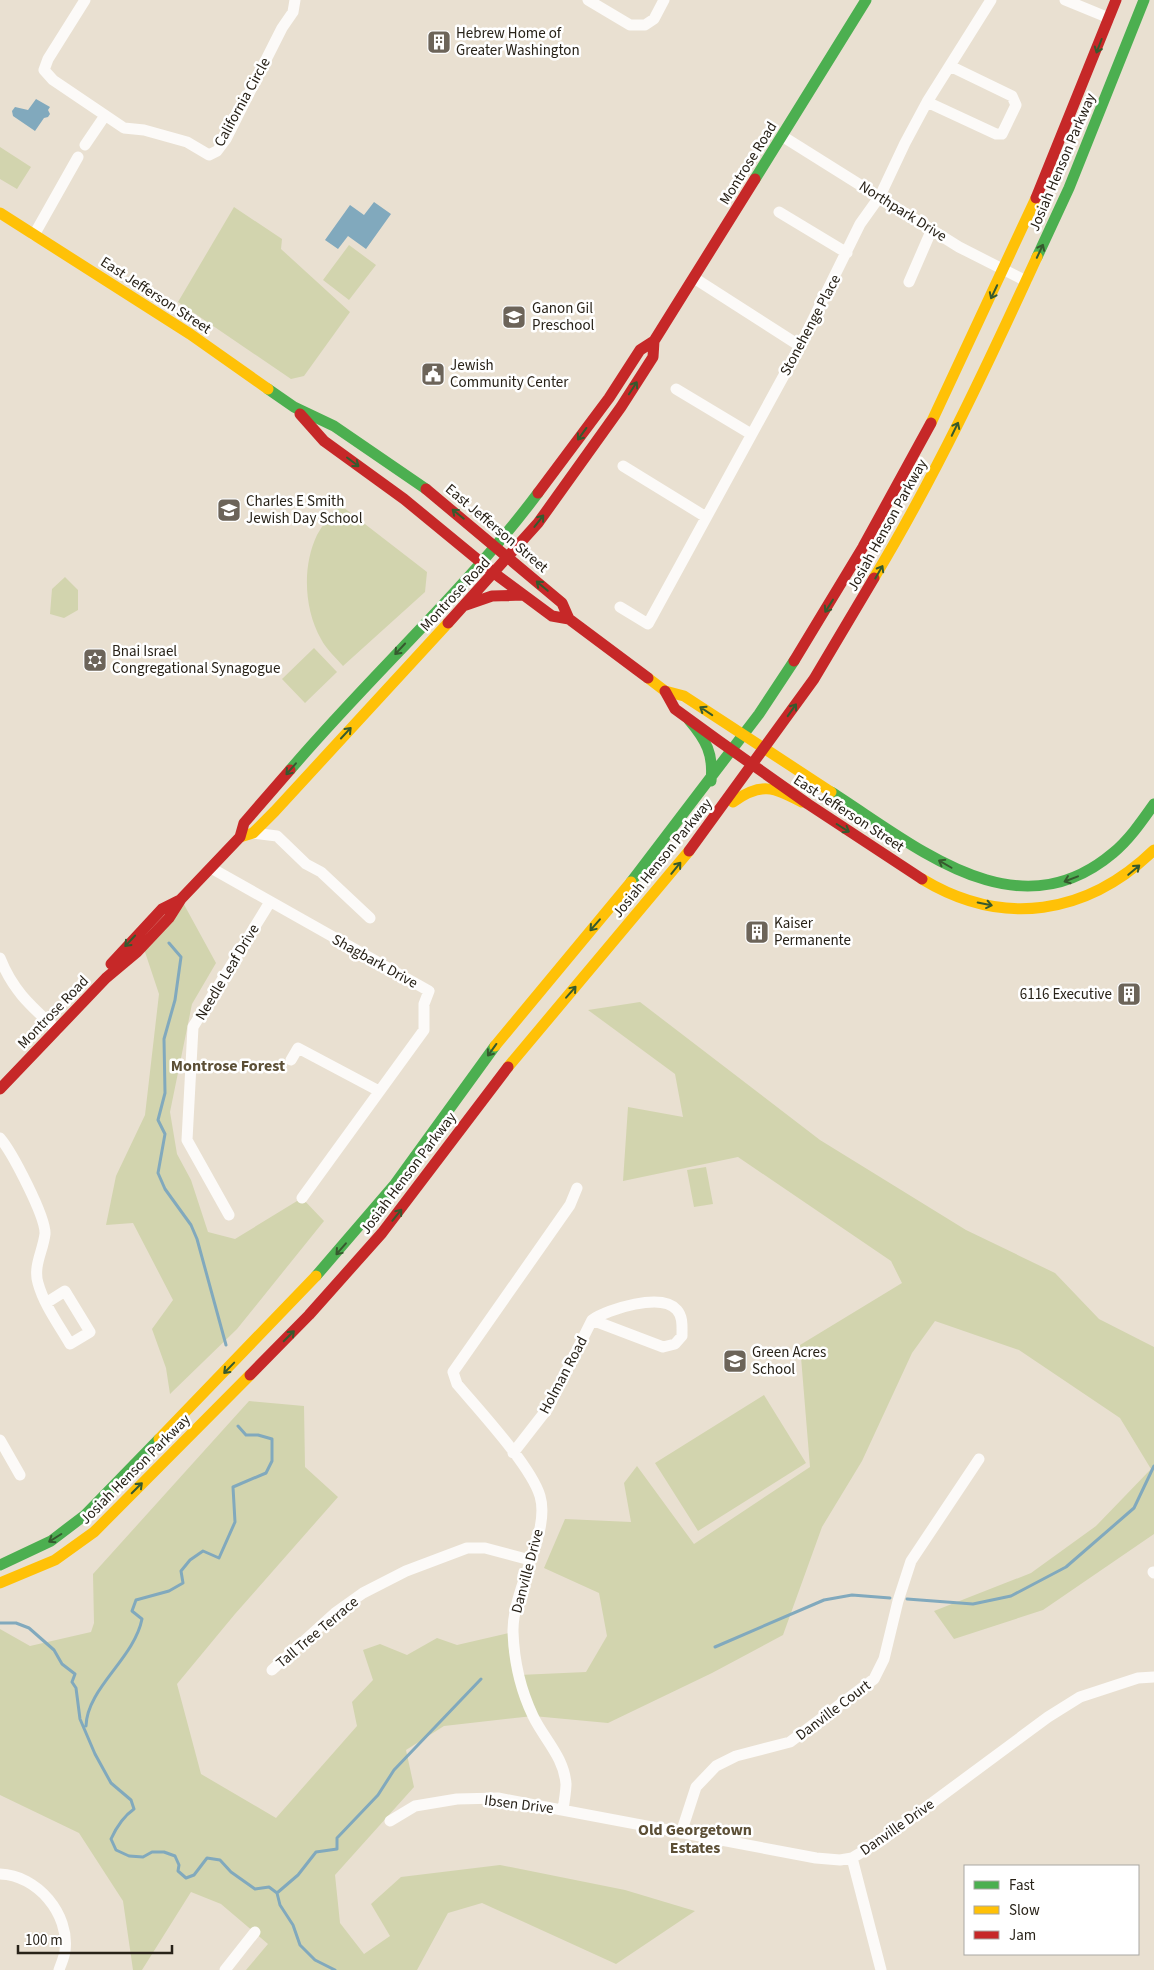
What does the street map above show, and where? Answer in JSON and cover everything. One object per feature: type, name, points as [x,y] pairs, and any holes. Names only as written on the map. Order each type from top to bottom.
[{"type":"street","name":"California Circle","points":[[85,0],[48,59],[44,70],[52,80],[104,117],[124,128],[144,130],[187,142],[209,155],[217,151],[226,139],[282,28],[293,12],[295,0]]},
{"type":"street","points":[[588,0],[630,25],[645,26],[654,19],[664,0]]},
{"type":"street","name":"Montrose Road","points":[[0,1089],[106,978],[143,946],[169,918],[181,899],[240,837],[244,823],[324,731],[495,546],[524,512],[609,398],[640,350],[654,341],[866,0]]},
{"type":"street","name":"Stonehenge Place","points":[[620,607],[648,624],[800,346],[860,224],[880,196],[928,102],[991,0]]},
{"type":"street","points":[[1065,0],[1109,18]]},
{"type":"street","name":"Josiah Henson Parkway","points":[[0,1565],[24,1556],[50,1542],[85,1515],[323,1270],[394,1184],[510,1027],[638,874],[733,752],[791,666],[829,605],[906,471],[957,371],[1045,179],[1116,0]]},
{"type":"street","name":"Josiah Henson Parkway","points":[[0,1583],[55,1560],[94,1532],[309,1315],[401,1210],[506,1069],[661,886],[717,815],[764,750],[818,671],[886,560],[937,465],[1069,188],[1144,0]]},
{"type":"street","points":[[928,102],[996,134],[1002,134],[1007,126],[1016,104],[1012,96],[950,66]]},
{"type":"street","points":[[85,145],[104,117]]},
{"type":"street","name":"Northpark Drive","points":[[782,136],[959,247],[1026,281]]},
{"type":"street","points":[[34,234],[78,157]]},
{"type":"street","points":[[779,212],[847,253]]},
{"type":"street","name":"East Jefferson Street","points":[[0,213],[190,334],[294,407],[334,426],[416,480],[562,603],[569,618],[665,691],[675,708],[689,720],[802,802],[915,874],[950,893],[980,903],[1014,909],[1042,908],[1086,898],[1109,888],[1133,871],[1154,850]]},
{"type":"street","points":[[909,282],[932,229]]},
{"type":"street","points":[[694,278],[800,346]]},
{"type":"street","name":"Montrose Road","points":[[254,833],[508,558],[579,468],[621,407],[653,357],[654,341]]},
{"type":"street","points":[[676,389],[751,434]]},
{"type":"street","name":"East Jefferson Street","points":[[294,407],[324,441],[404,499],[522,595],[552,616],[569,618]]},
{"type":"street","points":[[623,466],[706,517]]},
{"type":"street","points":[[464,606],[492,596],[522,595]]},
{"type":"street","name":"East Jefferson Street","points":[[665,691],[684,696],[764,750],[946,866],[974,878],[1004,885],[1038,888],[1071,880],[1108,859],[1130,838],[1154,804]]},
{"type":"street","points":[[689,720],[702,734],[713,753],[711,782]]},
{"type":"street","points":[[717,815],[746,792],[758,787],[774,788],[802,802]]},
{"type":"street","points":[[275,810],[276,836]]},
{"type":"street","points":[[240,837],[254,833],[276,836],[306,864],[321,872],[370,918]]},
{"type":"street","points":[[904,867],[917,847]]},
{"type":"street","points":[[915,874],[917,847]]},
{"type":"street","name":"Shagbark Drive","points":[[211,868],[429,991],[424,1004],[424,1030],[302,1198]]},
{"type":"street","points":[[593,966],[591,952],[594,944],[621,907],[638,874]]},
{"type":"street","name":"Needle Leaf Drive","points":[[229,1215],[188,1140],[193,1028],[270,902]]},
{"type":"street","points":[[0,958],[7,976],[19,995],[57,1030]]},
{"type":"street","points":[[291,1060],[298,1048],[379,1091]]},
{"type":"street","points":[[0,1138],[40,1212],[45,1226],[45,1236],[36,1269],[37,1283],[46,1303],[70,1344],[90,1332],[66,1291],[46,1303]]},
{"type":"street","name":"Danville Drive","points":[[576,1188],[570,1205],[453,1372],[457,1384],[513,1453],[537,1486],[541,1498],[542,1512],[538,1538],[519,1594],[514,1619],[514,1632],[519,1675],[533,1716],[562,1764],[566,1784],[563,1810],[816,1858],[840,1860],[852,1858],[882,1840],[1048,1718],[1080,1697],[1138,1678],[1154,1677]]},
{"type":"street","name":"Holman Road","points":[[513,1453],[548,1408],[592,1320],[603,1312],[635,1304],[666,1303],[676,1309],[682,1321],[682,1336],[675,1344],[663,1347],[592,1320]]},
{"type":"street","points":[[0,1440],[20,1475]]},
{"type":"street","name":"Danville Court","points":[[681,1833],[696,1787],[716,1766],[736,1756],[790,1742],[874,1679],[884,1659],[898,1601],[911,1561],[979,1458]]},
{"type":"street","name":"Tall Tree Terrace","points":[[272,1670],[335,1613],[363,1593],[406,1572],[467,1548],[485,1548],[530,1560]]},
{"type":"street","name":"Ibsen Drive","points":[[390,1821],[415,1806],[457,1799],[498,1798],[563,1810]]},
{"type":"street","points":[[852,1858],[881,1970]]},
{"type":"street","points":[[0,1874],[31,1882],[46,1895],[55,1909],[64,1929],[65,1951],[59,1970]]},
{"type":"street","points":[[225,1970],[256,1932]]},
{"type":"green space","points":[[0,147],[31,167],[17,189],[0,179]]},
{"type":"green space","points":[[234,207],[282,239],[281,249],[350,312],[304,376],[291,379],[178,302]]},
{"type":"green space","points":[[349,245],[376,265],[349,300],[323,280]]},
{"type":"green space","points":[[339,504],[427,572],[425,592],[343,666],[326,646],[315,627],[308,601],[307,587],[307,574],[312,547],[319,531]]},
{"type":"green space","points":[[65,577],[78,590],[78,610],[64,618],[50,614],[52,589]]},
{"type":"green space","points":[[314,648],[337,672],[305,703],[282,679]]},
{"type":"green space","points":[[181,899],[216,963],[192,1004],[170,1112],[177,1154],[191,1180],[208,1232],[235,1239],[302,1198],[324,1221],[237,1329],[170,1394],[166,1368],[152,1329],[173,1300],[133,1223],[106,1225],[116,1176],[145,1115],[159,994],[143,946]]},
{"type":"green space","points":[[640,1002],[820,1140],[966,1230],[1055,1273],[1099,1319],[1154,1347],[1154,1534],[1043,1610],[954,1639],[934,1611],[1031,1573],[1096,1526],[1151,1469],[1120,1418],[1019,1350],[935,1321],[912,1353],[862,1461],[822,1527],[783,1635],[712,1673],[608,1723],[533,1716],[444,1726],[406,1750],[414,1787],[335,1875],[340,1923],[364,1954],[390,1936],[371,1904],[401,1877],[500,1865],[625,1890],[695,1911],[616,1964],[482,1903],[448,1913],[417,1970],[246,1970],[268,1944],[221,1904],[191,1892],[142,1970],[133,1970],[123,1901],[79,1833],[0,1795],[0,1629],[30,1646],[91,1632],[94,1623],[93,1574],[249,1401],[304,1406],[305,1467],[338,1497],[235,1614],[177,1684],[201,1774],[276,1818],[357,1726],[352,1702],[373,1680],[363,1650],[380,1644],[407,1655],[437,1638],[457,1645],[513,1632],[519,1675],[586,1672],[607,1636],[599,1593],[544,1568],[565,1519],[631,1522],[624,1483],[637,1466],[694,1544],[810,1467],[800,1345],[902,1283],[891,1261],[738,1157],[623,1181],[628,1107],[683,1117],[675,1074],[588,1010]]},
{"type":"green space","points":[[706,1167],[713,1204],[694,1207],[687,1170]]},
{"type":"green space","points":[[764,1395],[806,1463],[698,1531],[655,1463]]},
{"type":"water","points":[[36,99],[50,107],[48,110],[50,114],[44,118],[35,131],[13,116],[12,111],[15,107],[28,110]]},
{"type":"water","points":[[374,202],[391,214],[366,249],[348,236],[338,249],[325,240],[350,205],[364,215]]},
{"type":"waterway","points":[[169,943],[181,957],[175,1000],[164,1039],[165,1093],[158,1120],[165,1134],[158,1173],[165,1189],[191,1225],[197,1239],[226,1345]]},
{"type":"waterway","points":[[86,1726],[88,1712],[94,1699],[137,1634],[142,1619],[132,1611],[136,1600],[169,1591],[183,1583],[181,1571],[190,1560],[203,1551],[219,1558],[235,1522],[233,1487],[266,1473],[272,1461],[272,1439],[258,1435],[246,1435],[238,1426]]},
{"type":"waterway","points":[[907,1599],[973,1604],[1011,1596],[1066,1567],[1134,1508],[1154,1466]]},
{"type":"waterway","points":[[715,1647],[824,1600],[852,1595],[890,1598]]},
{"type":"waterway","points":[[0,1623],[16,1623],[29,1628],[54,1650],[62,1664],[75,1674],[72,1682],[76,1688],[80,1719],[95,1754],[111,1783],[131,1800],[134,1809],[121,1822],[111,1839],[116,1850],[129,1856],[143,1857],[152,1852],[164,1852],[175,1856],[179,1865],[178,1871],[186,1878],[194,1875],[207,1858],[220,1860],[231,1872],[255,1889],[269,1887],[277,1893],[280,1905],[293,1925],[300,1945],[315,1960],[335,1970]]},
{"type":"waterway","points":[[277,1893],[298,1875],[316,1852],[337,1849],[337,1838],[378,1795],[394,1770],[481,1679]]},
{"type":"traffic: fast","points":[[755,179],[866,0]]},
{"type":"traffic: fast","points":[[1037,257],[1069,188],[1144,0]]},
{"type":"traffic: fast","points":[[268,389],[294,407],[334,426],[426,489]]},
{"type":"traffic: fast","points":[[290,770],[479,565],[538,493]]},
{"type":"traffic: fast","points":[[631,882],[759,714],[794,661]]},
{"type":"traffic: fast","points":[[689,720],[708,748],[712,771],[711,781]]},
{"type":"traffic: fast","points":[[831,792],[897,836],[932,857],[967,874],[1004,884],[1040,886],[1077,876],[1113,853],[1130,836],[1154,804]]},
{"type":"traffic: fast","points":[[316,1276],[395,1184],[495,1046]]},
{"type":"traffic: fast","points":[[0,1565],[51,1541],[85,1515],[159,1439]]},
{"type":"traffic: slow","points":[[931,423],[1036,198]]},
{"type":"traffic: slow","points":[[0,213],[190,334],[268,389]]},
{"type":"traffic: slow","points":[[874,578],[940,460],[1037,257]]},
{"type":"traffic: slow","points":[[240,837],[253,833],[275,811],[448,623]]},
{"type":"traffic: slow","points":[[648,678],[665,691],[684,696],[831,792]]},
{"type":"traffic: slow","points":[[733,802],[759,789],[775,790],[802,802]]},
{"type":"traffic: slow","points":[[922,879],[952,894],[983,904],[1013,908],[1043,907],[1073,901],[1101,889],[1128,872],[1154,850]]},
{"type":"traffic: slow","points":[[508,1067],[689,851]]},
{"type":"traffic: slow","points":[[495,1046],[631,882]]},
{"type":"traffic: slow","points":[[159,1439],[316,1276]]},
{"type":"traffic: slow","points":[[0,1583],[55,1560],[94,1532],[250,1375]]},
{"type":"traffic: jam","points":[[1036,198],[1116,0]]},
{"type":"traffic: jam","points":[[538,493],[609,398],[640,350],[654,341],[755,179]]},
{"type":"traffic: jam","points":[[448,623],[538,523],[621,407],[653,357],[654,341]]},
{"type":"traffic: jam","points":[[300,414],[324,441],[404,499],[494,573],[552,616],[569,619]]},
{"type":"traffic: jam","points":[[794,661],[863,547],[931,423]]},
{"type":"traffic: jam","points":[[426,489],[562,603],[569,619],[648,678]]},
{"type":"traffic: jam","points":[[689,851],[814,679],[874,578]]},
{"type":"traffic: jam","points":[[466,605],[492,596],[523,595]]},
{"type":"traffic: jam","points":[[665,691],[675,709],[808,804],[922,879]]},
{"type":"traffic: jam","points":[[0,1089],[106,978],[137,952],[169,918],[181,899],[240,837],[244,823],[290,770]]},
{"type":"traffic: jam","points":[[111,964],[162,909],[180,900]]},
{"type":"traffic: jam","points":[[250,1375],[309,1315],[382,1233],[508,1067]]},
{"type":"place","name":"Hebrew Home of Greater Washington","points":[[439,42]]},
{"type":"place","name":"Ganon Gil Preschool","points":[[514,317]]},
{"type":"place","name":"Jewish Community Center","points":[[433,374]]},
{"type":"place","name":"Charles E Smith Jewish Day School","points":[[229,510]]},
{"type":"place","name":"Bnai Israel Congregational Synagogue","points":[[95,660]]},
{"type":"place","name":"Kaiser Permanente","points":[[757,932]]},
{"type":"place","name":"6116 Executive","points":[[1129,994]]},
{"type":"place","name":"Green Acres School","points":[[735,1361]]},
{"type":"district","name":"Montrose Forest","points":[[228,1065]]},
{"type":"district","name":"Old Georgetown Estates","points":[[695,1838]]}]
